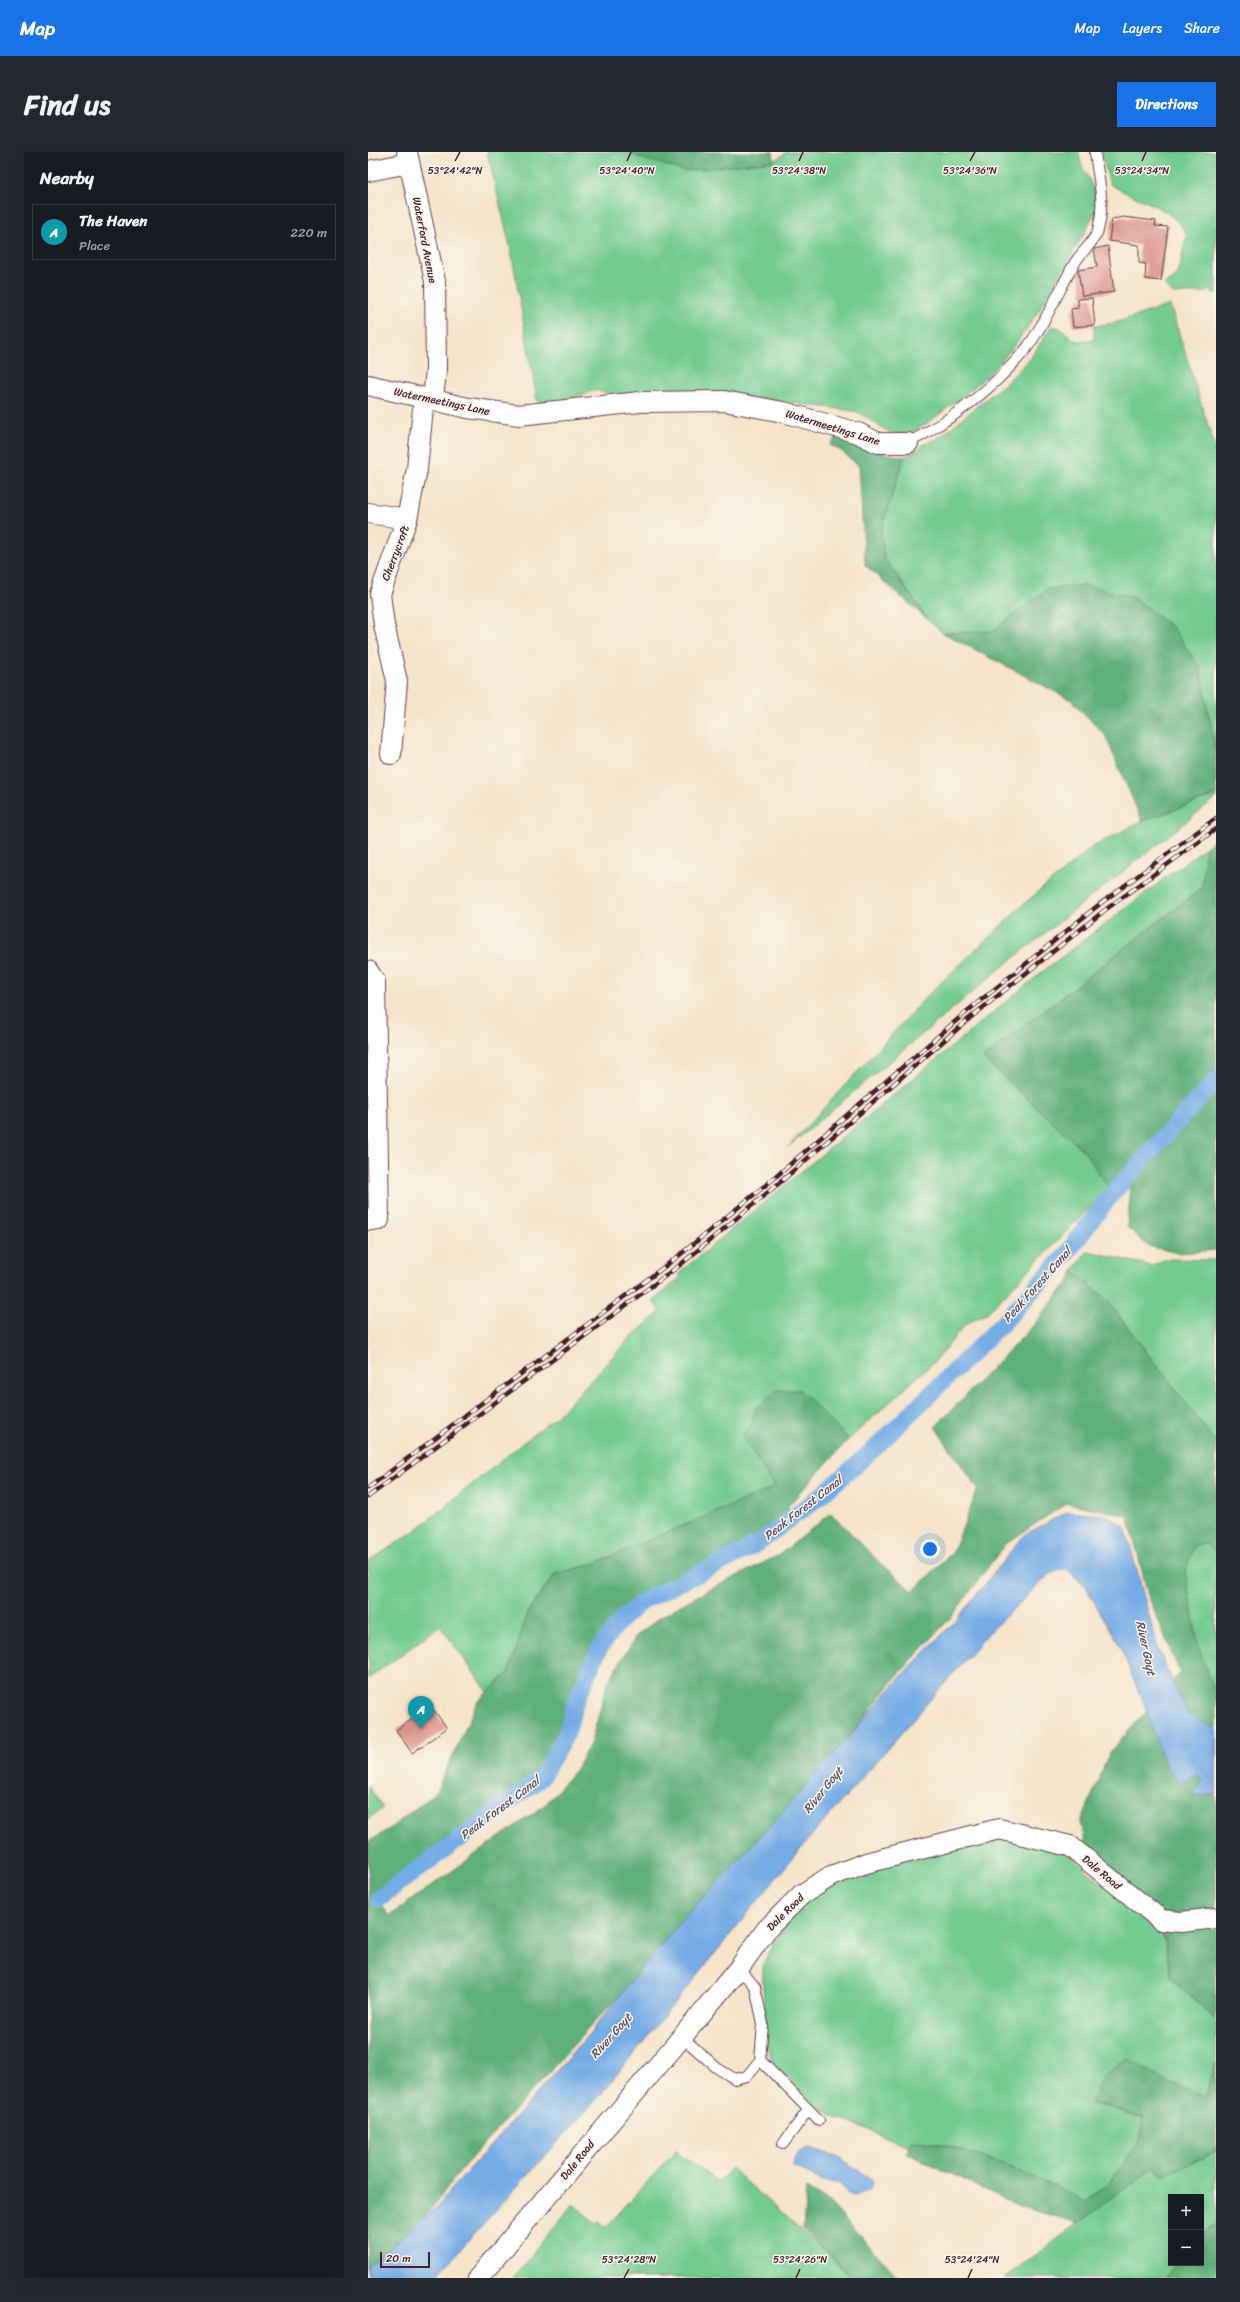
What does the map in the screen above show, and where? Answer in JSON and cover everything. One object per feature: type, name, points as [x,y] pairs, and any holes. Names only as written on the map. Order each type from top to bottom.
[{"type":"street","points":[[368,171],[408,157]]},
{"type":"street","name":"Waterford Avenue","points":[[408,157],[435,281],[436,370],[428,399]]},
{"type":"street","name":"Watermeetings Lane","points":[[368,385],[468,408],[519,415],[640,402],[724,401],[783,412],[858,433],[878,443],[908,443]]},
{"type":"street","name":"Cherrycroft","points":[[391,754],[397,681],[384,625],[380,594],[408,519],[428,399]]},
{"type":"street","points":[[368,513],[408,519]]},
{"type":"street","points":[[368,971],[375,982],[372,1028],[379,1220],[368,1220]]},
{"type":"street","name":"Dale Road","points":[[478,2278],[682,2037],[739,1968],[766,1930],[801,1894],[831,1876],[866,1863],[999,1829],[1070,1846],[1161,1920],[1181,1922],[1216,1918]]},
{"type":"lane","name":"Watermeetings Lane","points":[[908,443],[937,427],[963,408],[997,379],[1026,348],[1075,263],[1098,232],[1103,207],[1095,152]]},
{"type":"lane","points":[[682,2037],[717,2068],[735,2078],[747,2076],[760,2060],[763,2024],[755,1987],[739,1968]]},
{"type":"lane","points":[[760,2060],[819,2120]]},
{"type":"lane","points":[[783,2144],[808,2110]]},
{"type":"green space","points":[[487,152],[630,152],[635,156],[684,171],[774,161],[787,152],[1079,152],[1082,166],[1095,192],[1096,206],[1092,219],[1085,232],[1044,302],[1014,346],[1003,359],[978,384],[937,416],[912,432],[895,434],[854,411],[713,393],[610,395],[596,390],[564,401],[546,403],[537,401],[511,250]]},
{"type":"green space","points":[[630,152],[773,152],[774,161],[684,171],[635,156]]},
{"type":"green space","points":[[1101,152],[1216,152],[1216,294],[1208,290],[1206,292],[1173,294],[1164,285],[1176,277],[1179,271],[1187,235],[1180,225],[1163,210],[1110,184]]},
{"type":"green space","points":[[1170,305],[1216,451],[1216,754],[1200,668],[1018,614],[992,631],[943,633],[928,620],[884,557],[881,530],[904,457],[918,450],[922,445],[937,439],[1007,382],[1030,359],[1051,327],[1058,327],[1076,341],[1094,340],[1094,326],[1114,323]]},
{"type":"green space","points":[[839,434],[887,454],[904,457],[881,530],[884,557],[928,620],[865,565],[859,466],[840,450],[830,445]]},
{"type":"green space","points":[[1086,585],[1135,598],[1173,628],[1200,668],[1216,754],[1216,795],[1142,821],[1105,735],[1071,700],[943,633],[992,631],[1048,589]]},
{"type":"green space","points":[[1216,795],[1216,798],[1001,968],[788,1147],[928,995],[1025,903],[1091,848],[1142,821]]},
{"type":"green space","points":[[1216,839],[1216,1250],[1178,1253],[1148,1246],[1127,1227],[1131,1186],[1128,1179],[1112,1194],[1085,1152],[983,1058],[1202,888],[1206,847]]},
{"type":"green space","points":[[1206,847],[1202,888],[983,1058],[1085,1152],[1109,1188],[987,1313],[966,1324],[934,1362],[849,1439],[800,1390],[756,1408],[752,1423],[742,1436],[775,1487],[593,1564],[555,1574],[529,1610],[508,1673],[488,1692],[440,1626],[368,1679],[368,1562],[416,1530],[561,1412],[631,1337],[660,1312],[653,1301],[681,1277],[679,1273],[1042,972]]},
{"type":"green space","points":[[1088,1251],[1152,1266],[1166,1259],[1216,1260],[1216,1443],[1106,1299],[1073,1271]]},
{"type":"green space","points":[[1073,1271],[1106,1299],[1216,1443],[1216,1553],[1207,1544],[1194,1545],[1185,1572],[1199,1649],[1216,1695],[1216,2020],[1171,1978],[1161,1920],[1088,1859],[1081,1822],[1110,1752],[1180,1673],[1148,1595],[1128,1516],[1067,1503],[1005,1544],[953,1615],[897,1676],[808,1787],[690,1922],[598,2018],[473,2156],[374,2278],[368,2278],[368,1842],[392,1827],[436,1792],[478,1701],[508,1673],[529,1610],[555,1574],[593,1564],[775,1487],[742,1436],[752,1423],[756,1408],[777,1390],[800,1390],[849,1439],[787,1507],[792,1517],[760,1542],[723,1562],[644,1600],[622,1619],[600,1647],[574,1706],[567,1733],[541,1778],[378,1899],[389,1916],[546,1804],[576,1769],[591,1742],[608,1682],[637,1635],[662,1616],[693,1598],[779,1555],[831,1513],[882,1565],[913,1591],[953,1552],[978,1489],[935,1427],[1032,1327],[1070,1280]]},
{"type":"green space","points":[[1207,1544],[1216,1553],[1216,1695],[1199,1649],[1185,1572],[1194,1545]]},
{"type":"green space","points":[[368,1785],[383,1808],[368,1819]]},
{"type":"green space","points":[[1001,1836],[1069,1854],[1146,1923],[1163,1936],[1171,1978],[1216,2020],[1216,2060],[1206,2097],[1166,2082],[1127,2058],[1092,2103],[1144,2118],[1140,2141],[1107,2186],[1085,2201],[1011,2167],[946,2145],[910,2140],[909,2146],[831,2115],[815,2105],[770,2059],[763,1995],[764,1963],[779,1934],[795,1913],[812,1896],[840,1881],[885,1864]]},
{"type":"green space","points":[[1127,2058],[1166,2082],[1206,2097],[1216,2060],[1216,2152],[1163,2176],[1154,2167],[1079,2223],[1021,2207],[907,2153],[910,2140],[946,2145],[1011,2167],[1086,2201],[1107,2186],[1140,2141],[1144,2118],[1092,2102],[1102,2077]]},
{"type":"green space","points":[[676,2151],[718,2182],[731,2168],[854,2278],[513,2278],[573,2204],[596,2223],[599,2221],[606,2227]]},
{"type":"green space","points":[[1216,2152],[1216,2228],[1213,2225],[1204,2233],[1204,2194],[1168,2194],[1168,2266],[1173,2266],[1167,2278],[1005,2278],[1154,2167],[1163,2176]]},
{"type":"green space","points":[[806,2188],[829,2202],[899,2278],[854,2278],[803,2230]]},
{"type":"green space","points":[[1213,2225],[1216,2228],[1216,2278],[1167,2278],[1173,2266],[1204,2266],[1204,2233]]},
{"type":"water","name":"River Goyt","points":[[1067,1512],[1107,1515],[1125,1527],[1159,1652],[1188,1714],[1216,1729],[1216,1794],[1193,1797],[1203,1779],[1195,1775],[1181,1783],[1166,1767],[1144,1704],[1118,1642],[1086,1588],[1066,1568],[1050,1574],[993,1628],[799,1850],[596,2100],[434,2278],[368,2278],[369,2265],[437,2206],[584,2040],[674,1929],[780,1815],[897,1681],[957,1619],[1024,1535]]},
{"type":"water","points":[[809,2148],[839,2157],[871,2179],[872,2183],[869,2190],[854,2196],[848,2194],[840,2184],[821,2180],[793,2167],[794,2159],[797,2154]]},
{"type":"building","points":[[1123,217],[1156,221],[1155,226],[1168,227],[1161,281],[1145,279],[1146,264],[1139,263],[1139,245],[1109,241],[1112,219]]},
{"type":"building","points":[[1108,246],[1114,292],[1082,296],[1078,270],[1097,267],[1094,249]]},
{"type":"building","points":[[1092,298],[1095,325],[1073,327],[1071,309],[1078,308],[1078,299]]},
{"type":"building","points":[[431,1706],[447,1728],[412,1753],[396,1730]]},
{"type":"waterway","name":"Peak Forest Canal","points":[[378,1899],[541,1778],[567,1733],[574,1706],[600,1647],[622,1619],[644,1600],[723,1562],[760,1542],[818,1498],[874,1449],[1003,1323],[1066,1254],[1112,1194],[1216,1080]]},
{"type":"railway","points":[[368,1488],[676,1258],[772,1180],[965,1013],[1101,903],[1216,818]]},
{"type":"railway","points":[[368,1497],[680,1265],[778,1184],[970,1018],[1105,910],[1216,829]]},
{"type":"place","name":"The Haven","points":[[421,1729]]}]
